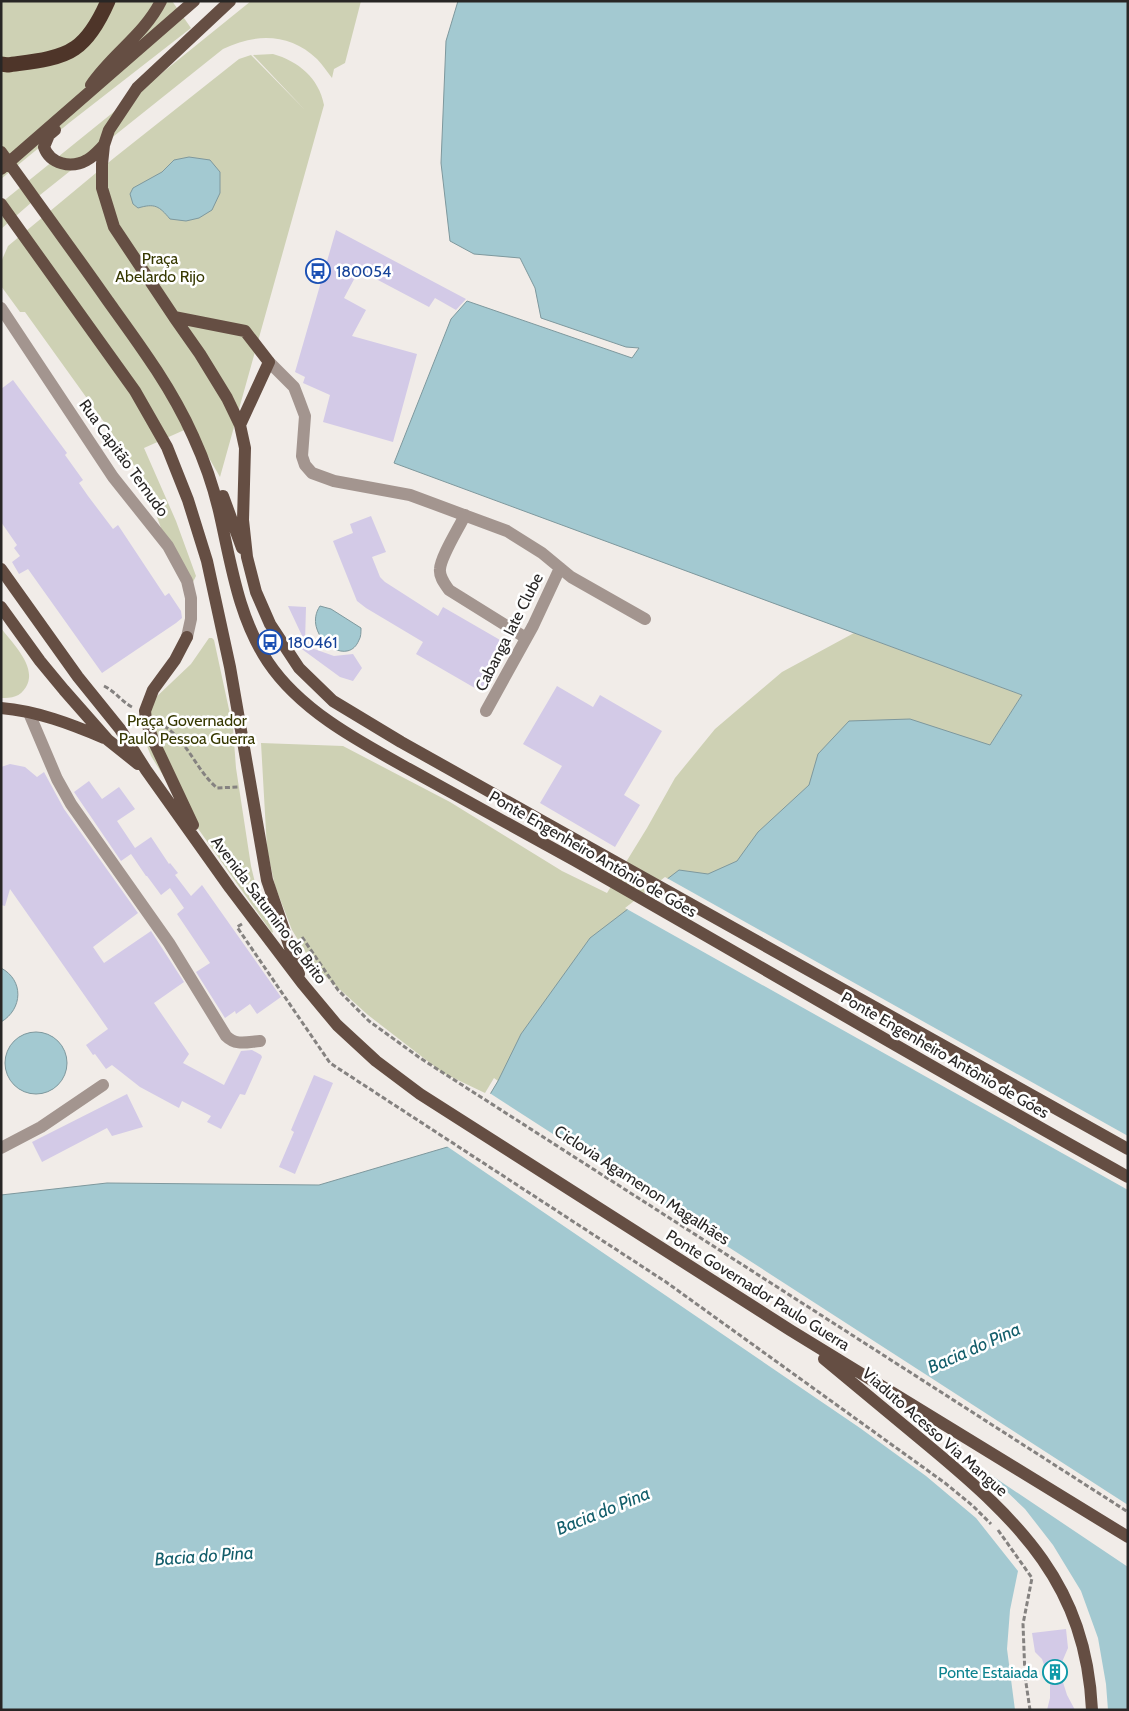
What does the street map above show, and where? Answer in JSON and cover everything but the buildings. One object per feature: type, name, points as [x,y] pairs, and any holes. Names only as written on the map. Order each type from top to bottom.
[{"type":"highway","points":[[1,64],[8,65],[50,59],[75,48],[98,24],[108,1]]},
{"type":"main road","points":[[104,144],[88,160],[76,164],[51,160],[46,155],[44,147],[48,135],[69,117],[102,69],[131,42],[154,16],[162,1]]},
{"type":"main road","points":[[1,169],[194,1]]},
{"type":"main road","points":[[230,1],[137,88],[109,130],[104,144],[102,188],[114,227],[200,354],[227,398],[240,425],[245,448],[243,520],[247,557]]},
{"type":"main road","name":"Ponte Engenheiro Antônio de Góes","points":[[1,152],[155,366],[192,432],[208,472],[219,509],[237,594],[253,635],[268,663],[293,692],[324,718],[389,757],[576,862],[1007,1110],[1128,1177]]},
{"type":"main road","points":[[1,204],[135,391],[167,447],[188,500],[206,561],[230,667],[267,880],[302,983]]},
{"type":"main road","points":[[174,317],[245,332],[269,362],[240,425]]},
{"type":"main road","points":[[208,472],[218,483],[238,542],[247,557]]},
{"type":"main road","name":"Ponte Engenheiro Antônio de Góes","points":[[247,557],[256,592],[270,624],[299,668],[333,701],[401,742],[1128,1149]]},
{"type":"main road","name":"Avenida Saturnino de Brito","points":[[1,569],[78,678],[120,729],[146,770],[302,983],[337,1026],[376,1061]]},
{"type":"main road","name":"Avenida Saturnino de Brito","points":[[1,608],[44,667],[108,740],[146,770]]},
{"type":"main road","points":[[187,637],[175,660],[153,690],[145,711],[153,740],[206,853]]},
{"type":"main road","points":[[1,708],[69,723],[108,740]]},
{"type":"main road","name":"Ponte Governador Paulo Guerra","points":[[376,1061],[420,1094],[790,1330],[1128,1537]]},
{"type":"main road","name":"Viaduto Acesso Via Mangue","points":[[790,1330],[973,1482],[1016,1525],[1029,1541],[1049,1570],[1071,1610],[1080,1636],[1086,1663],[1092,1710]]},
{"type":"street","name":"Rua Capitão Temudo","points":[[1,308],[113,476],[168,546],[187,580],[191,598],[191,619],[187,637]]},
{"type":"street","name":"Cabanga Iate Clube","points":[[269,362],[294,387],[305,416],[302,456],[312,473],[334,481],[410,494],[507,531],[542,553],[571,577],[645,619]]},
{"type":"street","points":[[465,515],[445,554],[440,569],[441,579],[449,590],[526,638]]},
{"type":"street","name":"Cabanga Iate Clube","points":[[486,711],[526,638],[560,568]]},
{"type":"street","points":[[29,713],[57,779],[71,804],[169,943],[226,1036],[231,1041],[239,1043],[260,1040]]},
{"type":"street","points":[[1,1148],[41,1127],[103,1085]]},
{"type":"path","points":[[252,917],[238,927],[330,1063],[666,1282],[945,1483],[998,1530],[1032,1578],[1024,1624],[1025,1676],[1030,1710]]},
{"type":"path","name":"Ciclovia Agamenon Magalhães","points":[[301,933],[338,990],[369,1021],[407,1049],[1128,1512]]},
{"type":"green space","points":[[1,1],[172,1],[191,28],[69,123],[1,179]]},
{"type":"green space","points":[[251,1],[361,1],[345,63],[334,69],[332,78],[319,61],[307,50],[284,40],[272,38],[247,40],[223,49],[40,195],[1,229],[1,203]]},
{"type":"green space","name":"Praça Abelardo Rijo","points":[[273,54],[291,61],[306,72],[317,87],[324,105],[220,477],[191,427],[144,448],[176,521],[196,576],[193,582],[161,528],[154,509],[154,495],[149,487],[25,312],[20,312],[1,286],[1,262],[8,246],[114,158],[239,59],[251,55],[305,110],[253,55]]},
{"type":"green space","points":[[1,628],[17,648],[29,671],[29,679],[24,690],[18,695],[9,698],[1,698]]},
{"type":"green space","points":[[854,633],[1022,695],[990,745],[461,1143],[498,1081],[494,1078],[485,1093],[443,1073],[368,1015],[314,966],[292,930],[275,886],[267,849],[261,743],[343,746],[450,802],[562,871],[607,893],[675,778],[715,729],[782,672]]},
{"type":"green space","name":"Praça Governador Paulo Pessoa Guerra","points":[[209,638],[214,640],[233,728],[236,768],[251,866],[258,895],[272,933],[182,806],[151,756],[143,736],[142,724],[152,701],[191,664]]},
{"type":"water","name":"Bacia do Pina","points":[[458,1],[1128,1],[1128,1710],[1,1710],[1,1195],[107,1183],[319,1185],[461,1143],[498,1081],[521,1034],[590,938],[679,870],[708,874],[737,861],[758,832],[809,785],[818,754],[849,721],[910,719],[990,745],[1022,695],[394,463],[451,319],[467,301],[632,358],[639,348],[626,347],[541,318],[535,288],[520,258],[474,254],[450,241],[441,163],[446,41]]},
{"type":"water","points":[[189,157],[210,160],[220,172],[220,193],[212,210],[199,218],[186,221],[170,219],[163,211],[153,206],[138,208],[133,204],[130,194],[133,188],[162,172],[174,160]]},
{"type":"water","points":[[320,606],[331,609],[361,628],[360,639],[353,648],[345,651],[336,650],[321,637],[316,627],[316,617]]},
{"type":"water","points":[[1,968],[9,973],[14,980],[18,995],[14,1010],[1,1022]]},
{"type":"water","points":[[36,1032],[48,1035],[58,1041],[64,1051],[67,1063],[64,1075],[58,1085],[48,1091],[36,1094],[24,1091],[14,1085],[8,1075],[5,1063],[8,1051],[14,1041],[24,1035]]},
{"type":"pier","points":[[665,877],[1128,1136],[1128,1190],[625,908]]},
{"type":"pier","points":[[488,1092],[1128,1505],[1128,1567],[985,1471],[1025,1509],[1053,1545],[1081,1591],[1098,1638],[1106,1684],[1108,1710],[1015,1710],[1007,1649],[1010,1610],[1018,1571],[976,1518],[926,1476],[860,1428],[445,1145],[459,1141]]},
{"type":"place","name":"180054","points":[[318,271]]},
{"type":"place","name":"180461","points":[[270,642]]},
{"type":"place","name":"Ponte Estaiada","points":[[1055,1672]]}]
